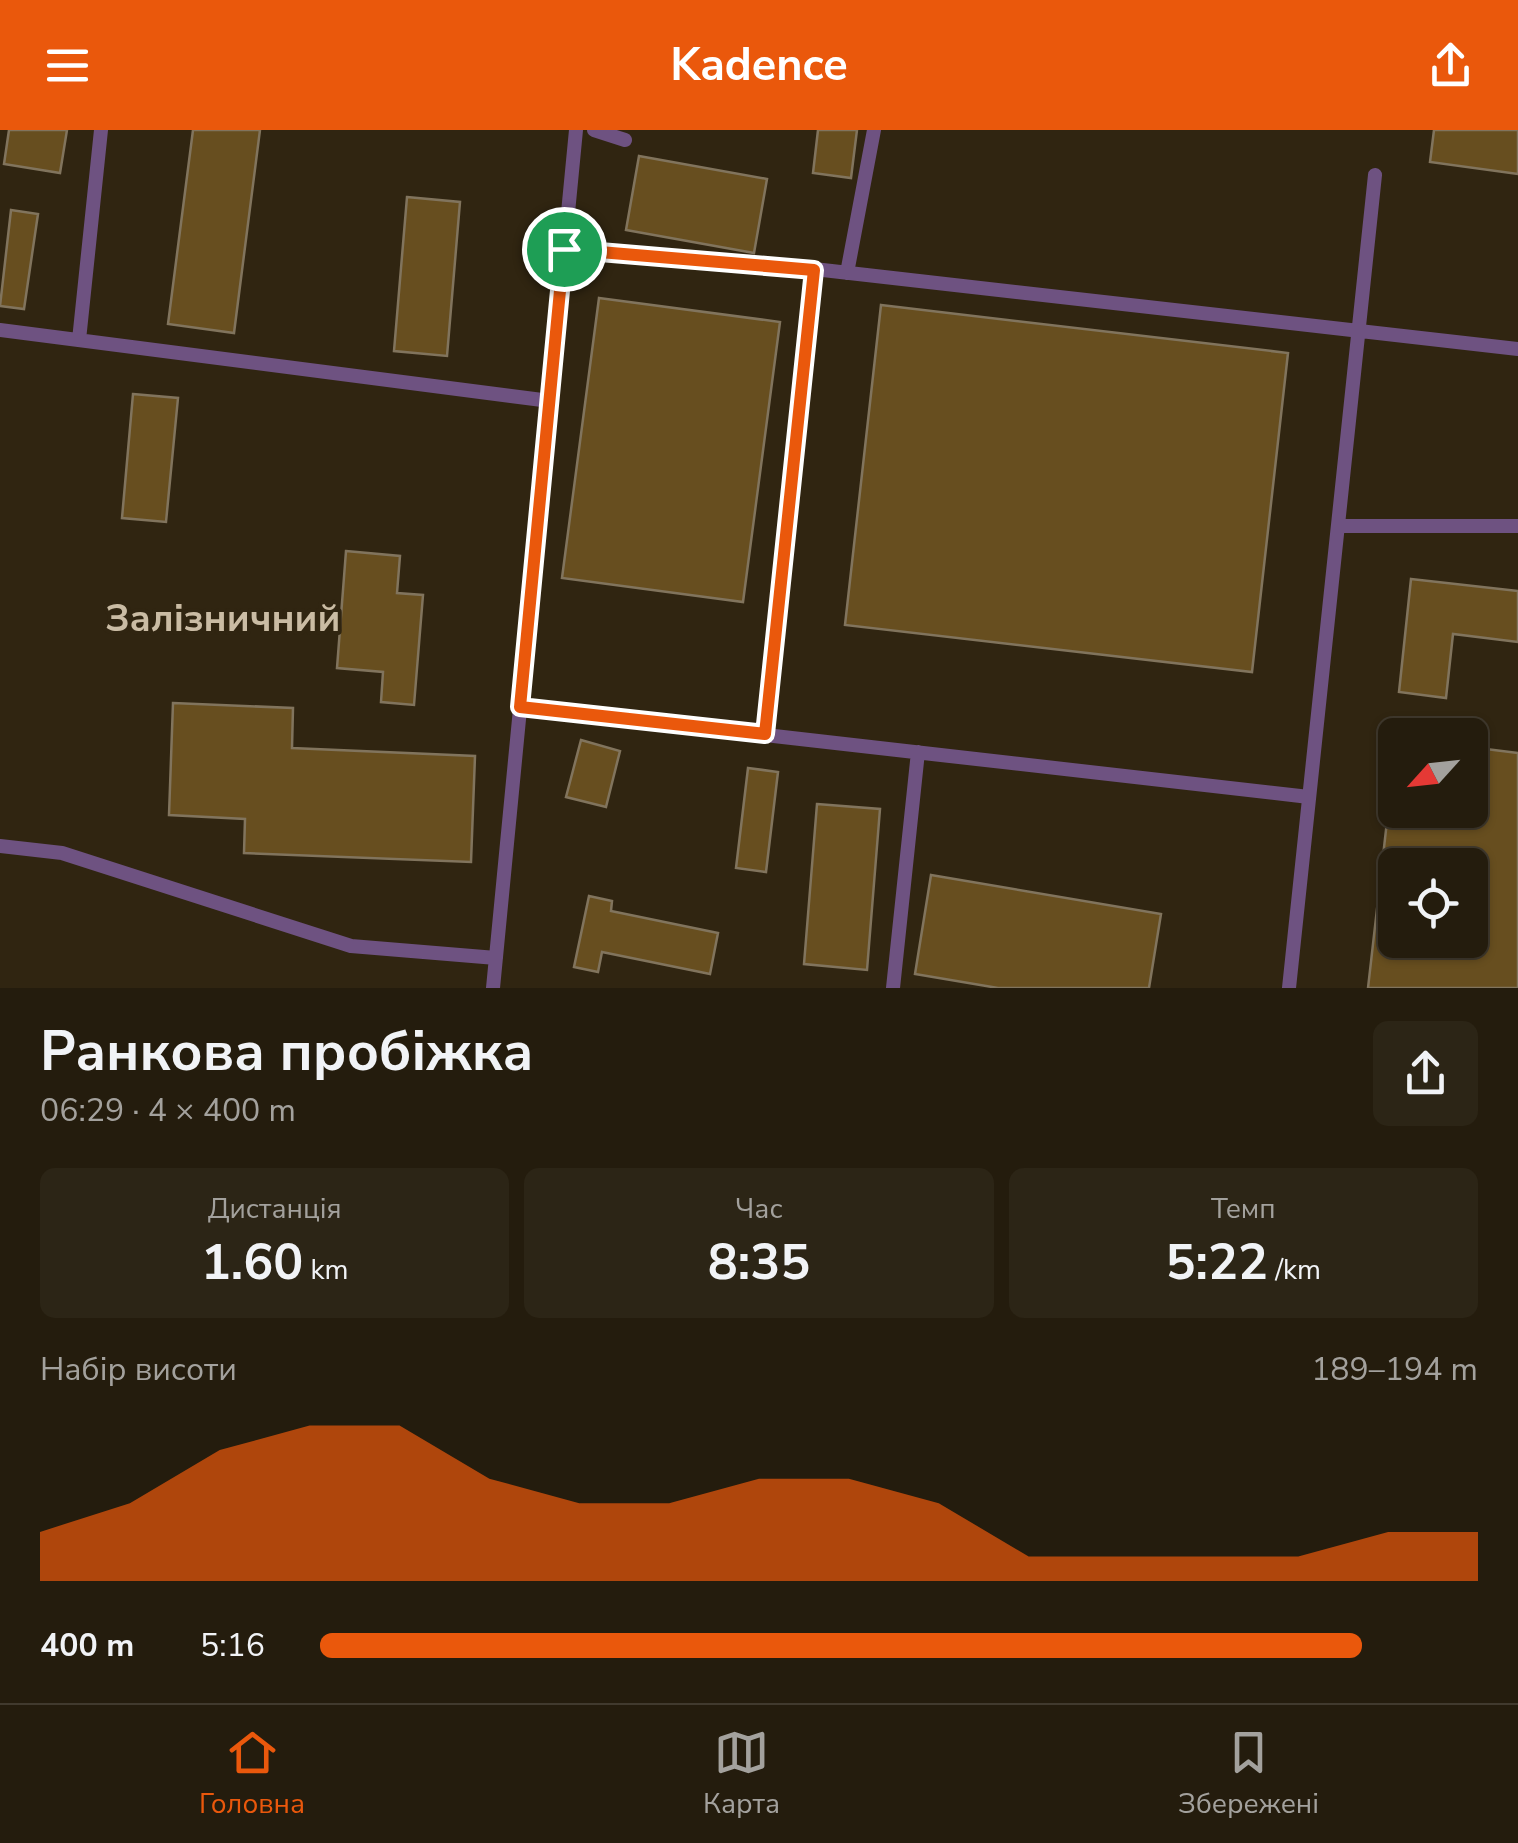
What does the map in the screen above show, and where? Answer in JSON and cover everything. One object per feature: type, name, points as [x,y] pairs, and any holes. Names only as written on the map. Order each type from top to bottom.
[{"type":"lane","points":[[79,340],[100,130]]},
{"type":"lane","points":[[493,988],[576,130]]},
{"type":"lane","points":[[594,130],[625,140]]},
{"type":"lane","points":[[847,274],[874,130]]},
{"type":"lane","points":[[1290,988],[1375,176]]},
{"type":"lane","points":[[564,249],[814,270],[1518,349]]},
{"type":"lane","points":[[765,734],[814,270]]},
{"type":"lane","points":[[0,330],[550,401]]},
{"type":"lane","points":[[1338,526],[1518,526]]},
{"type":"lane","points":[[520,707],[1310,796]]},
{"type":"lane","points":[[894,988],[918,752]]},
{"type":"lane","points":[[0,846],[62,853],[351,946],[496,958]]},
{"type":"building","points":[[9,130],[67,130],[60,173],[4,164]]},
{"type":"building","points":[[193,130],[260,130],[234,333],[168,324]]},
{"type":"building","points":[[818,130],[857,130],[851,178],[813,173]]},
{"type":"building","points":[[1434,130],[1518,130],[1518,174],[1430,162]]},
{"type":"building","points":[[639,156],[767,179],[754,253],[626,230]]},
{"type":"building","points":[[407,197],[460,202],[447,356],[394,351]]},
{"type":"building","points":[[11,210],[38,214],[24,309],[0,306]]},
{"type":"building","points":[[599,298],[780,322],[743,602],[562,578]]},
{"type":"building","points":[[881,305],[1288,353],[1252,672],[845,625]]},
{"type":"building","points":[[133,394],[178,398],[166,522],[122,518]]},
{"type":"building","points":[[346,551],[400,556],[397,593],[423,595],[414,705],[381,702],[383,672],[337,668]]},
{"type":"building","points":[[1411,579],[1518,591],[1518,642],[1453,634],[1446,698],[1399,692]]},
{"type":"building","points":[[173,703],[293,708],[292,748],[475,756],[471,862],[244,853],[245,819],[169,815]]},
{"type":"building","points":[[581,740],[620,751],[606,807],[566,797]]},
{"type":"building","points":[[1488,749],[1518,753],[1518,988],[1368,988],[1378,900],[1378,958],[1488,958],[1488,848],[1384,848],[1386,828],[1488,828]]},
{"type":"building","points":[[748,768],[778,772],[766,872],[736,868]]},
{"type":"building","points":[[817,804],[880,809],[867,970],[804,964]]},
{"type":"building","points":[[931,875],[1161,914],[1149,988],[998,988],[915,974]]},
{"type":"building","points":[[589,896],[612,901],[611,911],[718,933],[710,974],[602,952],[598,972],[574,967]]},
{"type":"district","name":"Залізничний","points":[[223,618]]},
{"type":"route","points":[[564,249],[814,270],[765,734],[520,707],[564,249]]}]
